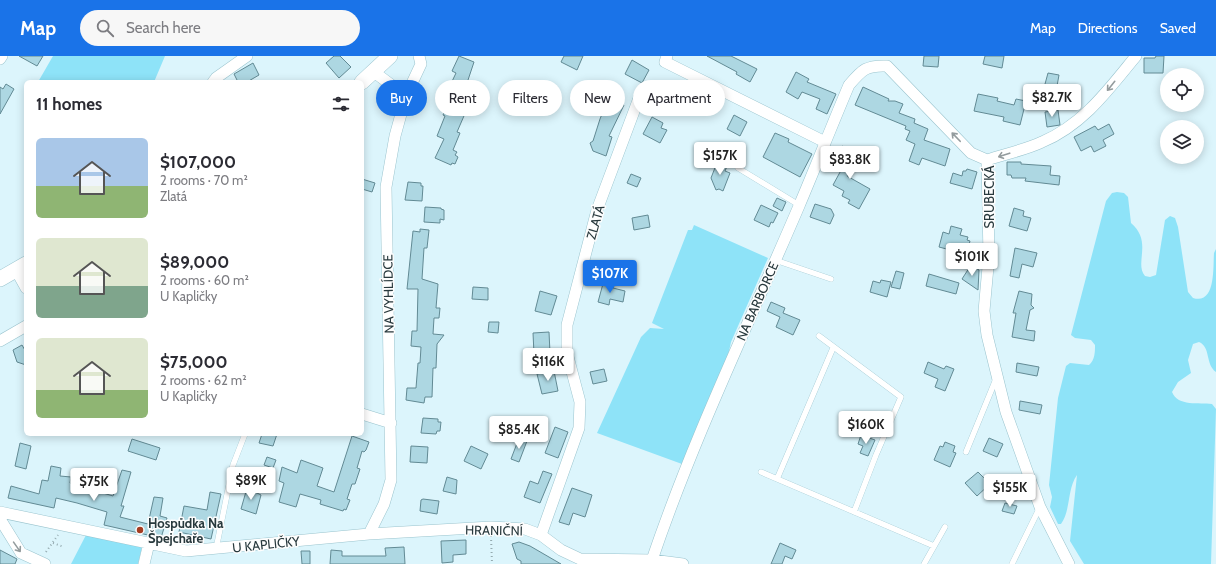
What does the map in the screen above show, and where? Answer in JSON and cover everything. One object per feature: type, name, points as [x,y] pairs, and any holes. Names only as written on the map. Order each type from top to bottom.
[{"type":"street","points":[[214,80],[247,56]]},
{"type":"street","points":[[364,80],[390,56]]},
{"type":"street","name":"NA VYHLÍDCE","points":[[414,80],[421,64],[419,56]]},
{"type":"street","points":[[667,56],[665,62],[825,142]]},
{"type":"street","name":"SRUBECKÁ","points":[[1069,564],[1040,507],[1006,412],[987,336],[984,311],[989,256],[987,160],[1043,142],[1079,121],[1103,96],[1136,56]]},
{"type":"street","name":"NA BARBORCE","points":[[652,560],[669,510],[701,431],[799,205],[849,85],[862,71],[873,65],[887,61],[971,153],[987,160]]},
{"type":"street","points":[[374,72],[385,80]]},
{"type":"street","name":"ZLATÁ","points":[[541,535],[579,428],[580,402],[567,353],[567,325],[597,210],[633,114]]},
{"type":"street","name":"NA VYHLÍDCE","points":[[369,534],[384,504],[391,480],[386,187],[395,136],[400,116]]},
{"type":"street","points":[[0,279],[21,267],[24,280]]},
{"type":"street","points":[[0,342],[24,327]]},
{"type":"street","points":[[364,415],[391,423]]},
{"type":"street","name":"U KAPLIČKY","points":[[0,512],[66,524],[186,551],[369,534]]},
{"type":"street","points":[[0,519],[21,553],[42,563]]},
{"type":"street","name":"HRANIČNÍ","points":[[369,534],[491,527],[525,529],[541,535],[561,550],[580,559],[652,560],[683,564]]},
{"type":"street","points":[[144,564],[149,543]]},
{"type":"lane","points":[[738,168],[799,205]]},
{"type":"lane","points":[[775,260],[831,279]]},
{"type":"lane","points":[[819,336],[833,348],[901,397],[854,512]]},
{"type":"lane","points":[[777,479],[833,348]]},
{"type":"lane","points":[[966,452],[997,377]]},
{"type":"lane","points":[[216,549],[233,465],[244,436]]},
{"type":"lane","points":[[761,472],[934,546]]},
{"type":"lane","points":[[1012,564],[1040,507]]},
{"type":"lane","points":[[924,564],[945,527]]},
{"type":"path","points":[[42,563],[66,524]]},
{"type":"path","points":[[491,527],[492,564]]},
{"type":"path","points":[[53,543],[64,547]]},
{"type":"shaded area","points":[[53,56],[165,56],[155,80],[39,80]]},
{"type":"shaded area","points":[[1112,193],[1124,193],[1128,197],[1131,223],[1141,237],[1141,265],[1145,276],[1150,277],[1156,275],[1165,220],[1170,216],[1175,218],[1178,227],[1188,292],[1193,298],[1200,299],[1206,296],[1209,291],[1212,283],[1214,253],[1216,249],[1216,372],[1210,365],[1207,352],[1203,344],[1199,342],[1193,344],[1188,360],[1191,373],[1178,382],[1172,392],[1175,397],[1184,402],[1212,404],[1216,409],[1211,564],[1084,564],[1070,541],[1077,475],[1061,524],[1058,524],[1050,507],[1052,497],[1049,485],[1058,398],[1066,366],[1070,363],[1089,365],[1094,358],[1095,353],[1095,345],[1091,340],[1075,338],[1071,335],[1106,201]]},
{"type":"shaded area","points":[[694,225],[768,258],[731,342],[728,356],[682,464],[597,433],[641,337],[650,328],[664,329],[652,323],[688,230],[692,230]]},
{"type":"shaded area","points":[[86,535],[142,547],[138,564],[71,564]]},
{"type":"building","points":[[19,56],[43,56],[37,66]]},
{"type":"building","points":[[334,56],[340,56],[351,67],[339,78],[326,63]]},
{"type":"building","points":[[459,56],[474,62],[468,80],[453,80],[456,73],[452,71]]},
{"type":"building","points":[[564,56],[583,56],[577,70],[561,62]]},
{"type":"building","points":[[707,56],[731,56],[757,69],[750,82],[736,74],[737,72]]},
{"type":"building","points":[[924,56],[939,56],[938,67],[923,66]]},
{"type":"building","points":[[985,56],[1004,56],[1002,68],[983,64]]},
{"type":"building","points":[[1156,56],[1164,56],[1163,68],[1160,68],[1160,73],[1144,73],[1144,58],[1155,58]]},
{"type":"building","points":[[632,60],[649,70],[644,80],[636,80],[625,74]]},
{"type":"building","points":[[253,63],[259,75],[250,80],[237,80],[234,74]]},
{"type":"building","points":[[796,72],[809,79],[807,82],[836,94],[827,114],[816,109],[820,99],[802,92],[798,99],[786,92]]},
{"type":"building","points":[[1048,73],[1059,75],[1057,86],[1067,89],[1064,101],[1042,95]]},
{"type":"building","points":[[6,84],[14,89],[0,114],[0,87],[3,89]]},
{"type":"building","points":[[863,87],[889,99],[888,101],[895,101],[903,104],[899,113],[915,119],[914,123],[928,129],[924,140],[950,149],[945,166],[922,158],[919,165],[909,161],[915,144],[906,140],[910,131],[905,129],[906,126],[855,105]]},
{"type":"building","points":[[978,94],[998,98],[997,101],[1014,105],[1016,99],[1026,101],[1020,125],[1003,121],[1004,117],[974,111]]},
{"type":"building","points":[[1058,110],[1060,125],[1047,127],[1045,112]]},
{"type":"building","points":[[734,115],[747,122],[740,136],[727,129]]},
{"type":"building","points":[[445,116],[464,116],[457,132],[460,133],[453,150],[457,152],[455,155],[458,157],[455,164],[452,163],[451,165],[435,158],[444,139],[437,136]]},
{"type":"building","points":[[601,116],[619,116],[609,136],[612,137],[606,156],[593,151],[590,143],[593,141]]},
{"type":"building","points":[[652,117],[663,123],[661,128],[667,130],[660,143],[643,134]]},
{"type":"building","points":[[1109,124],[1114,134],[1103,140],[1106,146],[1094,152],[1091,146],[1081,151],[1074,137],[1095,126],[1098,130]]},
{"type":"building","points":[[775,133],[789,139],[788,142],[812,154],[800,177],[763,157]]},
{"type":"building","points":[[842,146],[859,156],[847,176],[870,189],[859,209],[848,203],[850,200],[842,196],[844,191],[833,185],[845,163],[836,157]]},
{"type":"building","points":[[718,160],[728,164],[725,171],[730,173],[723,191],[719,189],[716,190],[711,178]]},
{"type":"building","points":[[1007,162],[1021,162],[1021,164],[1051,166],[1050,175],[1060,176],[1059,185],[1025,181],[1026,178],[1012,178],[1011,175],[1007,175]]},
{"type":"building","points":[[967,169],[977,172],[972,189],[950,183],[953,173],[962,176],[963,171],[966,171]]},
{"type":"building","points":[[631,174],[641,178],[637,187],[627,183]]},
{"type":"building","points":[[364,180],[375,183],[372,192],[364,190]]},
{"type":"building","points":[[408,182],[421,183],[421,186],[423,186],[422,201],[405,200]]},
{"type":"building","points":[[777,198],[786,202],[782,211],[773,206]]},
{"type":"building","points":[[815,204],[831,209],[834,215],[830,224],[810,217]]},
{"type":"building","points":[[761,205],[778,213],[773,223],[771,222],[769,227],[754,220]]},
{"type":"building","points":[[425,207],[441,208],[444,210],[444,220],[440,219],[440,223],[424,222]]},
{"type":"building","points":[[1014,208],[1024,211],[1023,216],[1031,218],[1027,231],[1009,226]]},
{"type":"building","points":[[648,215],[650,227],[634,230],[632,218]]},
{"type":"building","points":[[951,226],[962,229],[960,235],[968,237],[967,240],[970,241],[964,263],[952,260],[954,251],[939,247],[943,232],[949,234]]},
{"type":"building","points":[[420,229],[429,230],[427,248],[424,248],[422,279],[438,284],[436,308],[440,308],[439,318],[434,318],[433,334],[444,335],[437,344],[436,368],[433,368],[432,397],[425,397],[424,403],[406,400],[407,388],[416,388],[418,363],[420,363],[421,347],[411,346],[412,331],[417,331],[418,289],[407,289],[413,231],[420,232]]},
{"type":"building","points":[[1015,248],[1037,253],[1033,267],[1022,264],[1019,278],[1010,276]]},
{"type":"building","points":[[971,265],[979,270],[978,290],[962,279]]},
{"type":"building","points":[[896,271],[904,273],[900,289],[891,287]]},
{"type":"building","points":[[929,274],[959,283],[956,294],[926,286]]},
{"type":"building","points":[[604,280],[614,283],[613,288],[625,291],[623,302],[610,299],[609,305],[598,302]]},
{"type":"building","points":[[881,280],[891,282],[887,297],[870,292],[873,281],[880,283]]},
{"type":"building","points":[[473,287],[488,288],[488,300],[472,299]]},
{"type":"building","points":[[540,291],[557,296],[551,315],[535,311]]},
{"type":"building","points":[[1019,291],[1032,294],[1031,305],[1034,308],[1030,310],[1026,330],[1035,331],[1034,341],[1012,337],[1016,313],[1013,313]]},
{"type":"building","points":[[771,302],[785,308],[783,313],[800,320],[793,335],[776,327],[780,317],[767,311]]},
{"type":"building","points":[[489,322],[499,322],[498,333],[488,332]]},
{"type":"building","points":[[549,332],[550,353],[534,354],[533,333]]},
{"type":"building","points":[[22,345],[24,348],[24,364],[17,362],[13,350]]},
{"type":"building","points":[[928,362],[944,369],[946,366],[954,369],[945,391],[935,387],[938,379],[924,373]]},
{"type":"building","points":[[1017,363],[1039,367],[1037,376],[1016,372]]},
{"type":"building","points":[[604,369],[607,381],[593,384],[590,372]]},
{"type":"building","points":[[554,371],[558,391],[542,394],[537,374]]},
{"type":"building","points":[[1020,401],[1042,405],[1040,414],[1019,410]]},
{"type":"building","points":[[423,418],[438,419],[438,422],[441,422],[440,431],[437,431],[436,434],[421,433]]},
{"type":"building","points":[[555,427],[568,432],[558,458],[545,453]]},
{"type":"building","points":[[861,435],[875,440],[868,456],[860,453],[863,446],[858,444]]},
{"type":"building","points":[[261,436],[276,436],[273,446],[259,443]]},
{"type":"building","points":[[352,436],[369,442],[366,450],[364,452],[362,451],[357,468],[360,469],[355,484],[352,484],[347,499],[350,500],[346,510],[344,509],[343,511],[320,504],[321,500],[300,494],[296,507],[279,502],[284,483],[279,481],[282,467],[297,473],[301,460],[323,468],[317,486],[334,492]]},
{"type":"building","points":[[519,438],[527,441],[519,462],[511,459]]},
{"type":"building","points":[[989,438],[1003,444],[997,457],[983,451]]},
{"type":"building","points":[[132,439],[160,448],[156,460],[128,451]]},
{"type":"building","points":[[945,442],[955,446],[953,452],[956,453],[950,467],[934,460],[940,446],[943,447]]},
{"type":"building","points":[[20,443],[31,446],[26,469],[15,466]]},
{"type":"building","points":[[411,446],[428,447],[427,463],[410,462]]},
{"type":"building","points":[[471,446],[488,454],[481,469],[464,461]]},
{"type":"building","points":[[267,457],[276,460],[273,468],[264,465]]},
{"type":"building","points":[[51,466],[61,468],[60,476],[71,477],[70,483],[113,496],[122,470],[131,472],[121,506],[124,506],[120,517],[148,524],[154,497],[163,498],[160,516],[167,518],[161,538],[104,525],[107,512],[77,503],[56,498],[54,508],[8,498],[11,486],[39,494],[42,480],[48,481]]},
{"type":"building","points":[[543,471],[552,474],[540,503],[524,497],[530,481],[538,484]]},
{"type":"building","points":[[978,472],[990,484],[977,496],[965,483]]},
{"type":"building","points":[[447,477],[457,480],[456,494],[443,491]]},
{"type":"building","points":[[247,488],[261,495],[256,514],[241,509]]},
{"type":"building","points":[[572,488],[592,495],[585,517],[573,513],[569,525],[559,522]]},
{"type":"building","points":[[210,492],[221,494],[211,539],[179,532],[184,506],[207,510]]},
{"type":"building","points":[[421,500],[439,501],[437,514],[420,511]]},
{"type":"building","points":[[1005,503],[1017,506],[1014,514],[1002,511]]},
{"type":"building","points":[[466,540],[466,554],[453,555],[453,562],[442,563],[441,541]]},
{"type":"building","points":[[519,542],[530,546],[561,564],[521,564],[521,561],[517,559],[512,544]]},
{"type":"building","points":[[780,543],[796,550],[792,559],[785,556],[782,564],[771,564]]},
{"type":"building","points":[[404,547],[405,564],[330,564],[331,550],[342,551],[342,556],[386,556],[385,548]]},
{"type":"building","points":[[0,550],[17,559],[15,564],[0,564]]},
{"type":"building","points":[[301,551],[310,551],[310,564],[302,564]]},
{"type":"place","name":"Hospůdka Na Špejchaře","points":[[140,530]]}]
